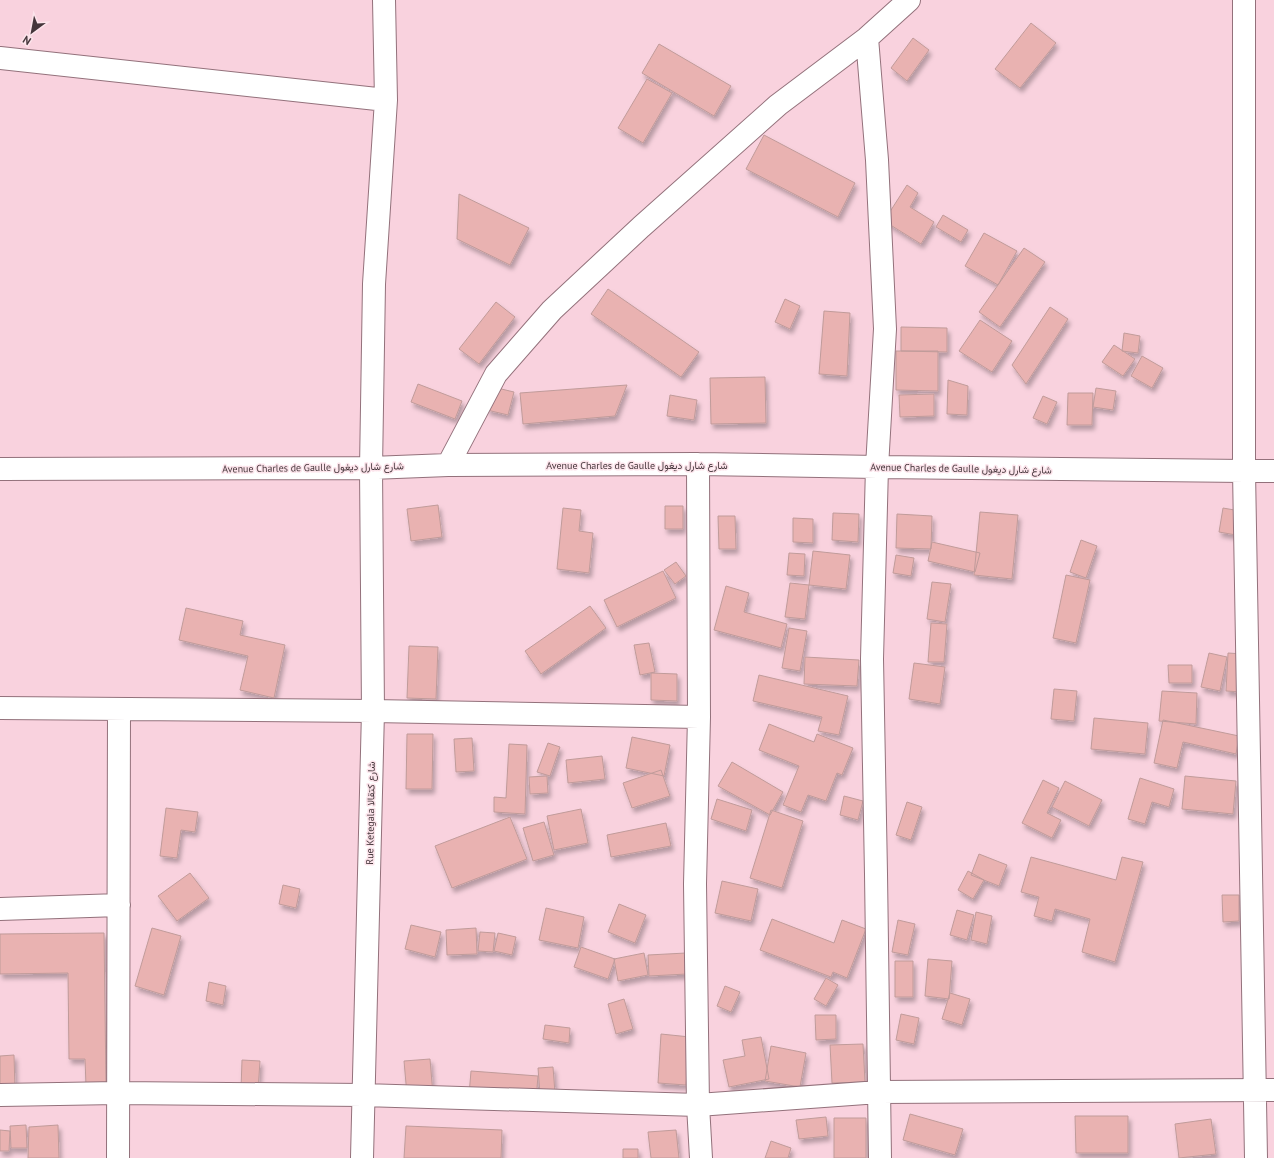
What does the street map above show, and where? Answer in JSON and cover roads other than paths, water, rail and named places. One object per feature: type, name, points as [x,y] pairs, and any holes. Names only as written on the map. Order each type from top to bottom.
[{"type":"street","name":"Rue Ketegala شارع كتقالا","points":[[362,1158],[373,711],[371,468],[374,284],[386,100],[384,0]]},
{"type":"street","points":[[448,465],[496,374],[552,310],[641,227],[778,105],[866,38],[906,0]]},
{"type":"street","points":[[1244,0],[1244,472],[1265,1090],[1256,1158]]},
{"type":"street","points":[[866,38],[877,160],[885,329],[876,467],[872,659],[880,1158]]},
{"type":"street","points":[[0,58],[386,100]]},
{"type":"street","points":[[698,464],[699,717],[695,884],[698,1105],[701,1158]]},
{"type":"street","name":"Avenue Charles de Gaulle شارع شارل ديغول","points":[[0,470],[698,464],[1244,472],[1274,471]]},
{"type":"street","points":[[0,708],[373,711],[699,717]]},
{"type":"street","points":[[118,1158],[119,708]]},
{"type":"street","points":[[0,909],[119,905]]},
{"type":"street","points":[[0,1094],[117,1093],[363,1095],[698,1105],[879,1092],[1265,1090]]}]
